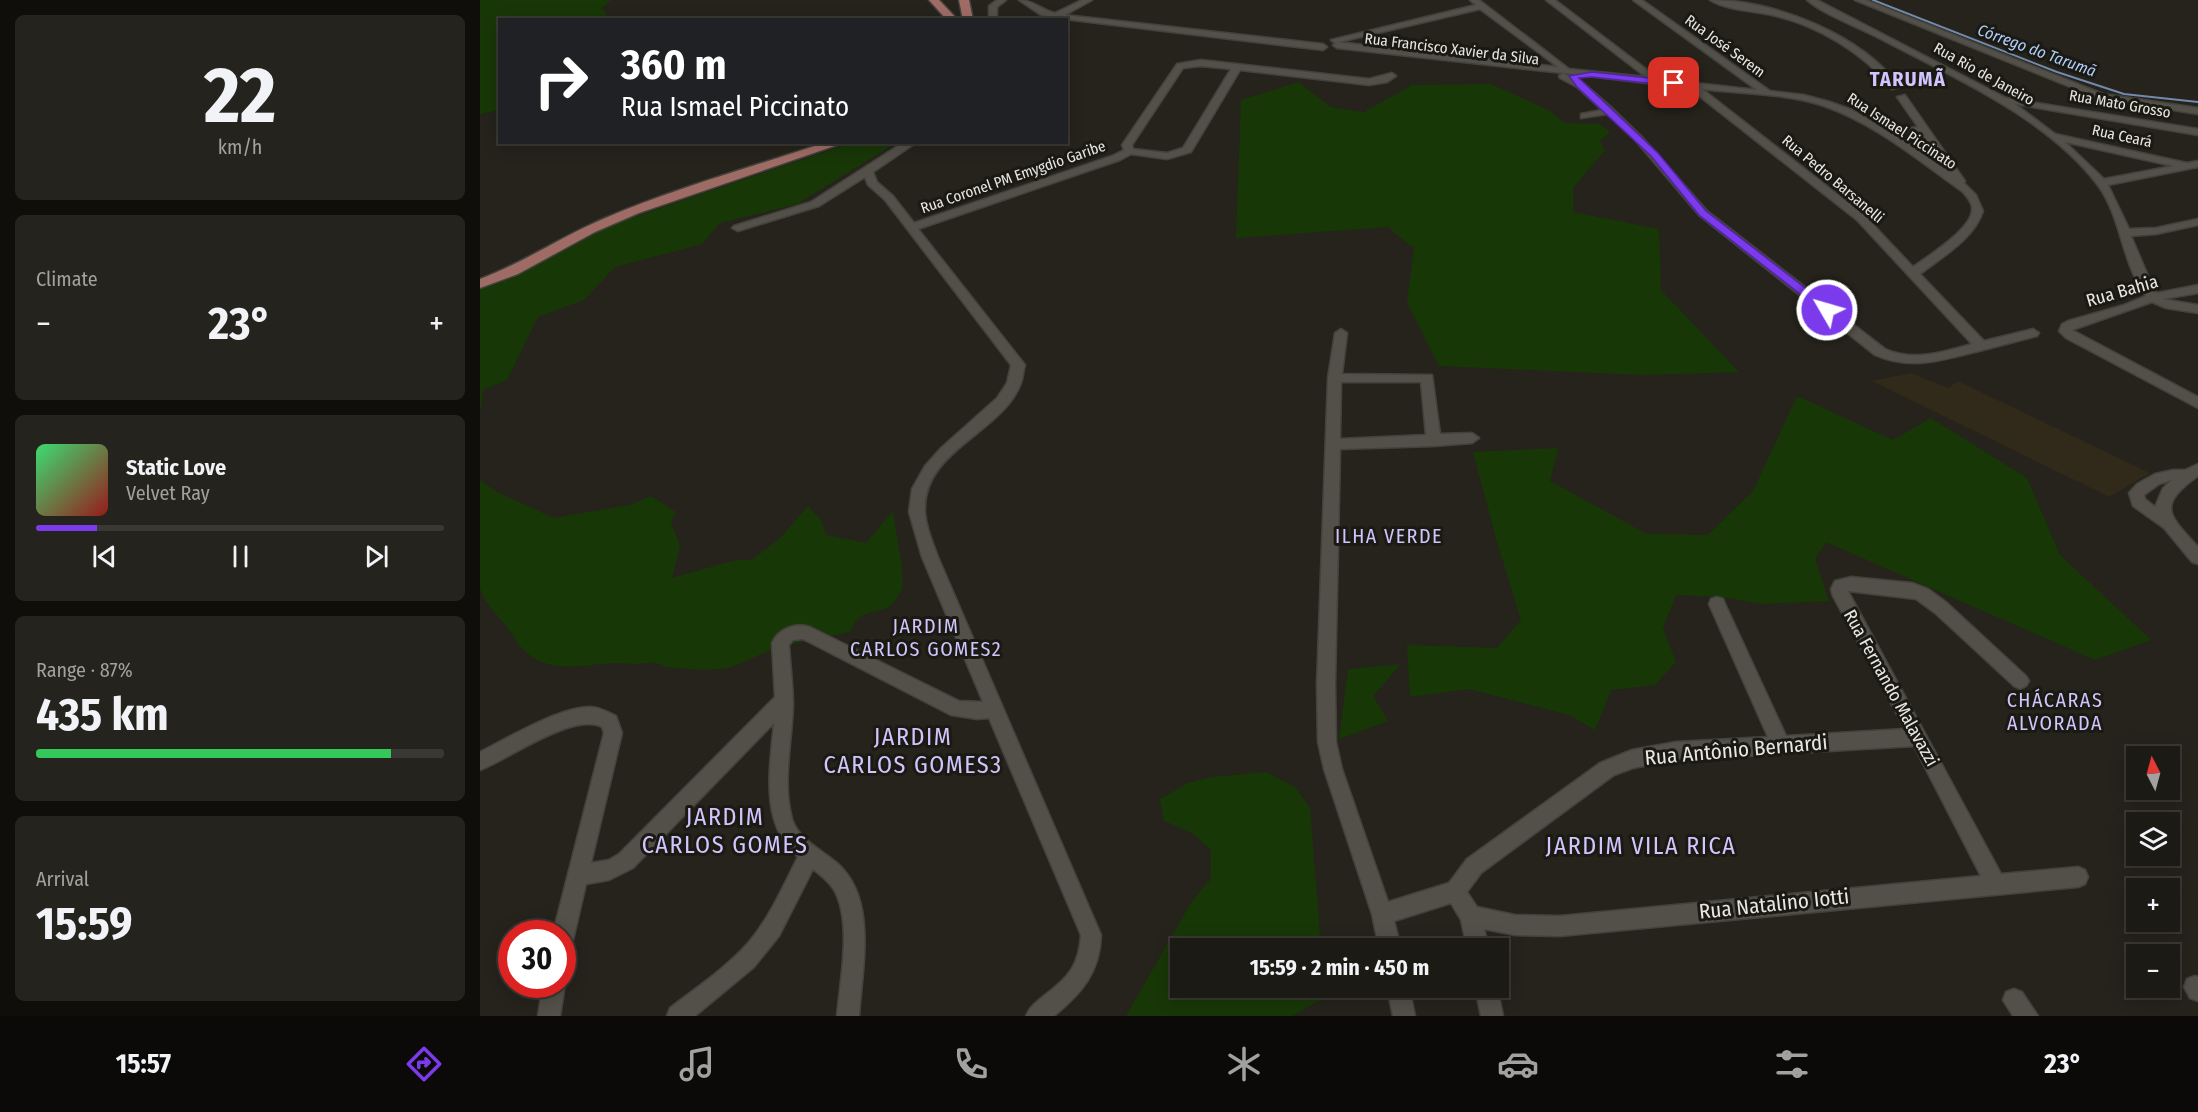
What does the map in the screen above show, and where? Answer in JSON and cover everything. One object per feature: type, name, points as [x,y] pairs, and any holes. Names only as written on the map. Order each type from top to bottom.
[{"type":"main road","points":[[934,0],[952,18]]},
{"type":"main road","points":[[950,0],[954,18]]},
{"type":"main road","points":[[968,18],[971,1]]},
{"type":"main road","points":[[971,1],[973,18]]},
{"type":"main road","points":[[480,275],[525,258],[575,230],[613,213],[767,161],[807,144]]},
{"type":"main road","points":[[480,284],[518,270],[586,232],[624,215],[834,144]]},
{"type":"street","points":[[993,18],[994,4],[1002,0]]},
{"type":"street","points":[[993,8],[1012,0],[1027,1]]},
{"type":"street","points":[[1060,14],[1088,0]]},
{"type":"street","points":[[1474,0],[1610,111],[1655,154],[1703,213],[1880,352],[1900,361],[1915,361],[2033,333]]},
{"type":"street","points":[[1550,0],[1656,81]]},
{"type":"street","name":"Rua José Serem","points":[[1636,0],[1768,94]]},
{"type":"street","points":[[1714,0],[1782,15],[1813,27],[1875,63],[1895,87]]},
{"type":"street","name":"Rua Rio de Janeiro","points":[[1811,0],[2002,99],[2051,136],[2102,183],[2126,233],[2145,285],[2154,297]]},
{"type":"street","points":[[1859,0],[2101,96],[2198,111]]},
{"type":"street","name":"Rua Francisco Xavier da Silva","points":[[1027,1],[1044,13],[1546,71],[1570,77]]},
{"type":"street","points":[[1329,45],[1353,36],[1482,6]]},
{"type":"street","points":[[1544,55],[1546,71]]},
{"type":"street","name":"Rua Coronel PM Emygdio Garibe","points":[[912,227],[1116,158],[1129,151],[1127,145],[1180,66],[1197,62],[1369,82],[1384,80],[1392,76]]},
{"type":"street","points":[[1129,151],[1167,156],[1187,150],[1236,67]]},
{"type":"street","name":"Rua Ismael Piccinato","points":[[1570,77],[1592,75],[1804,98],[1834,105],[1885,134],[1967,190],[1978,208],[1977,218],[1968,230],[1913,273]]},
{"type":"street","name":"Rua Pedro Barsanelli","points":[[1692,86],[1861,218],[1981,346]]},
{"type":"street","points":[[2101,96],[2108,117]]},
{"type":"street","points":[[1902,97],[1967,190]]},
{"type":"street","name":"Rua Mato Grosso","points":[[2002,99],[2198,132]]},
{"type":"street","points":[[1584,116],[1610,111]]},
{"type":"street","points":[[1885,134],[1923,129]]},
{"type":"street","name":"Rua Ceará","points":[[2051,136],[2193,165]]},
{"type":"street","points":[[738,228],[807,208],[868,172],[909,144]]},
{"type":"street","points":[[2102,183],[2193,165]]},
{"type":"street","points":[[868,172],[873,183],[889,198],[1018,365],[1018,376],[1009,393],[940,457],[923,484],[917,512],[930,557],[1091,935],[1091,951],[1087,967],[1077,982],[1037,1016]]},
{"type":"street","points":[[2126,233],[2156,231],[2198,222]]},
{"type":"street","points":[[2145,285],[2170,296],[2198,300]]},
{"type":"street","name":"Rua Bahia","points":[[2198,289],[2170,296],[2154,297],[2128,308],[2072,324],[2066,327],[2065,331],[2198,403]]},
{"type":"street","points":[[2154,297],[2163,303],[2198,309]]},
{"type":"street","points":[[1341,333],[1335,378],[1326,685],[1327,742],[1333,769],[1388,938]]},
{"type":"street","points":[[1335,378],[1428,378],[1434,441]]},
{"type":"street","points":[[1333,444],[1472,438]]},
{"type":"street","points":[[2168,524],[2162,512],[2161,501],[2193,472]]},
{"type":"street","points":[[2193,472],[2165,474],[2150,481],[2136,494],[2138,502],[2168,524],[2198,558]]},
{"type":"street","name":"Rua Fernando Malavazzi","points":[[1995,883],[1919,737],[1841,596],[1841,586],[1851,583],[1912,590],[1922,594],[1941,608],[2020,681]]},
{"type":"street","points":[[1717,604],[1781,745]]},
{"type":"street","points":[[848,1016],[853,923],[848,893],[838,878],[809,856],[791,838],[783,819],[780,790],[784,700],[780,643],[789,634],[804,632],[957,709],[977,711],[994,709]]},
{"type":"street","points":[[578,874],[602,872],[626,861],[784,700]]},
{"type":"street","points":[[480,761],[568,720],[586,715],[600,716],[610,722],[613,733],[567,920]]},
{"type":"street","name":"Rua Antônio Bernardi","points":[[1455,891],[1474,866],[1607,769],[1632,759],[1676,752],[1919,737]]},
{"type":"street","points":[[678,1016],[743,962],[764,939],[809,856]]},
{"type":"street","name":"Rua Natalino Iotti","points":[[1471,916],[1515,925],[1560,926],[1995,883],[2078,877]]},
{"type":"street","points":[[1382,915],[1455,891],[1471,916],[1476,938]]},
{"type":"street","points":[[549,1016],[552,998]]},
{"type":"street","points":[[1400,998],[1404,1016]]},
{"type":"street","points":[[1488,998],[1491,1016]]},
{"type":"shaded area","points":[[1911,373],[1948,388],[1958,381],[2150,473],[2109,497],[1872,381]]},
{"type":"green space","points":[[480,0],[611,0],[601,9],[606,12],[607,18],[498,18],[498,110],[480,114]]},
{"type":"green space","points":[[1299,82],[1330,107],[1364,112],[1412,85],[1491,84],[1548,110],[1565,123],[1600,124],[1610,132],[1600,141],[1605,150],[1573,188],[1573,212],[1659,229],[1661,290],[1739,372],[1644,375],[1439,366],[1407,303],[1414,249],[1388,227],[1236,238],[1241,100]]},
{"type":"green space","points":[[848,144],[894,144],[797,204],[720,223],[702,244],[615,267],[584,300],[538,317],[507,380],[483,390],[480,415],[480,288],[529,269],[608,226]]},
{"type":"green space","points":[[1797,396],[1893,440],[1931,418],[2027,478],[2060,555],[2151,640],[2095,660],[1826,542],[1815,559],[1829,601],[1763,604],[1722,597],[1676,595],[1663,628],[1676,662],[1655,685],[1611,690],[1595,730],[1569,715],[1469,689],[1410,697],[1407,645],[1497,648],[1521,620],[1473,452],[1558,448],[1550,481],[1647,534],[1708,535],[1753,491]]},
{"type":"green space","points":[[480,480],[497,492],[554,518],[630,505],[651,496],[676,512],[671,522],[680,546],[672,578],[732,561],[753,559],[780,538],[808,506],[821,520],[826,535],[866,543],[893,511],[901,562],[902,587],[892,605],[861,616],[850,632],[778,647],[729,668],[702,670],[665,667],[654,663],[569,666],[546,664],[523,649],[482,594],[480,588]]},
{"type":"green space","points":[[1401,664],[1373,696],[1388,721],[1339,739],[1348,669]]},
{"type":"green space","points":[[1266,772],[1295,787],[1310,808],[1320,938],[1171,938],[1192,901],[1211,879],[1211,850],[1192,833],[1164,821],[1160,799],[1188,783],[1211,777]]},
{"type":"green space","points":[[1170,939],[1170,998],[1324,998],[1292,1016],[1126,1016]]},
{"type":"waterway","name":"Córrego do Tarumã","points":[[1873,0],[2057,72],[2124,94],[2198,102]]},
{"type":"district","name":"TARUMÃ","points":[[1908,79]]},
{"type":"district","name":"ILHA VERDE","points":[[1389,536]]},
{"type":"district","name":"JARDIM CARLOS GOMES2","points":[[926,638]]},
{"type":"district","name":"CHÁCARAS ALVORADA","points":[[2055,712]]},
{"type":"district","name":"JARDIM CARLOS GOMES3","points":[[913,751]]},
{"type":"district","name":"JARDIM CARLOS GOMES","points":[[725,831]]},
{"type":"district","name":"JARDIM VILA RICA","points":[[1641,846]]},
{"type":"route","points":[[1674,83],[1592,75],[1573,76],[1655,154],[1703,213],[1827,310]]}]
